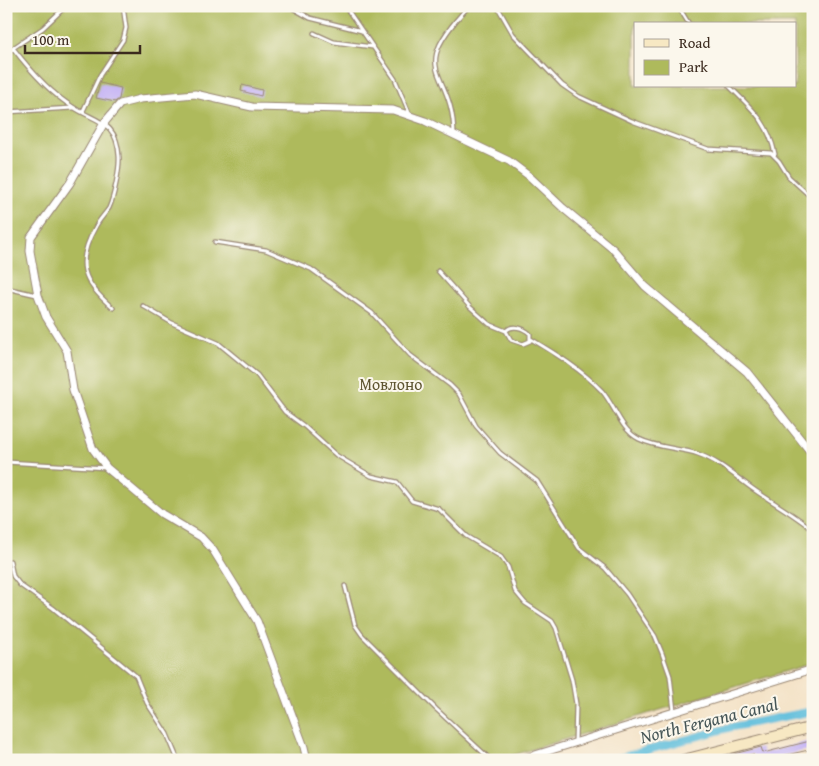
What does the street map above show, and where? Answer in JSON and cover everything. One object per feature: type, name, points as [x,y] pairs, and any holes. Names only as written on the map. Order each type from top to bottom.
[{"type":"street","points":[[306,760],[304,747],[257,620],[213,550],[201,536],[162,514],[107,468],[94,449],[73,390],[67,351],[46,317],[38,295],[30,251],[31,237],[70,183],[114,109],[127,102],[195,94],[252,107],[374,109],[410,115],[509,161],[530,176],[563,208],[614,250],[644,286],[746,372],[813,455]]},
{"type":"street","points":[[519,760],[813,669]]},
{"type":"street","points":[[684,760],[813,727]]},
{"type":"lane","points":[[6,53],[43,28],[66,6]]},
{"type":"lane","points":[[82,111],[100,75],[123,40],[126,28],[123,6]]},
{"type":"lane","points":[[289,6],[310,18],[363,32]]},
{"type":"lane","points":[[345,6],[403,93],[410,115]]},
{"type":"lane","points":[[454,136],[452,115],[436,73],[435,54],[448,28],[469,6]]},
{"type":"lane","points":[[497,6],[514,34],[562,85],[578,96],[632,121],[708,149],[720,151],[757,151],[775,155]]},
{"type":"lane","points":[[678,6],[688,22]]},
{"type":"lane","points":[[314,34],[334,42],[374,47]]},
{"type":"lane","points":[[13,48],[25,64],[73,108]]},
{"type":"lane","points":[[731,88],[761,119],[771,136],[775,155],[789,177],[813,199]]},
{"type":"lane","points":[[6,112],[73,108],[104,123],[114,134],[119,156],[114,193],[109,208],[96,226],[87,246],[83,263],[86,278],[96,294],[113,308]]},
{"type":"lane","points":[[215,242],[266,250],[311,269],[372,313],[410,355],[459,394],[476,426],[500,453],[537,481],[579,548],[605,568],[627,594],[654,636],[662,653],[670,676],[674,711]]},
{"type":"lane","points":[[438,271],[470,307],[489,324],[506,332],[508,338],[518,343],[526,344],[531,339]]},
{"type":"lane","points":[[6,288],[38,295]]},
{"type":"lane","points":[[143,306],[172,323],[218,343],[257,375],[285,412],[304,426],[336,455],[370,476],[397,482],[412,501],[438,509],[466,536],[501,557],[508,567],[515,592],[525,603],[552,621],[556,628],[572,680],[576,704],[575,742]]},
{"type":"lane","points":[[506,332],[514,327],[524,329],[530,334],[531,339],[565,360],[602,392],[628,430],[640,439],[697,454],[715,461],[755,491],[793,514],[813,530]]},
{"type":"lane","points":[[6,462],[107,468]]},
{"type":"lane","points":[[10,561],[14,576],[20,585],[53,608],[136,676],[147,702],[167,734],[178,760]]},
{"type":"lane","points":[[344,586],[355,626],[362,635],[491,760]]},
{"type":"green space","name":"Мовлоно","points":[[18,6],[813,6],[813,663],[504,758],[479,760],[6,760],[6,15]]},
{"type":"building","points":[[100,83],[121,88],[119,99],[115,102],[96,98]]},
{"type":"building","points":[[242,85],[262,90],[261,96],[241,91]]},
{"type":"building","points":[[810,741],[813,742],[813,749],[782,756],[783,760],[754,760],[753,754],[732,760],[730,755],[761,747],[763,753]]},
{"type":"waterway","name":"North Fergana Canal","points":[[612,760],[732,727],[813,711]]}]
